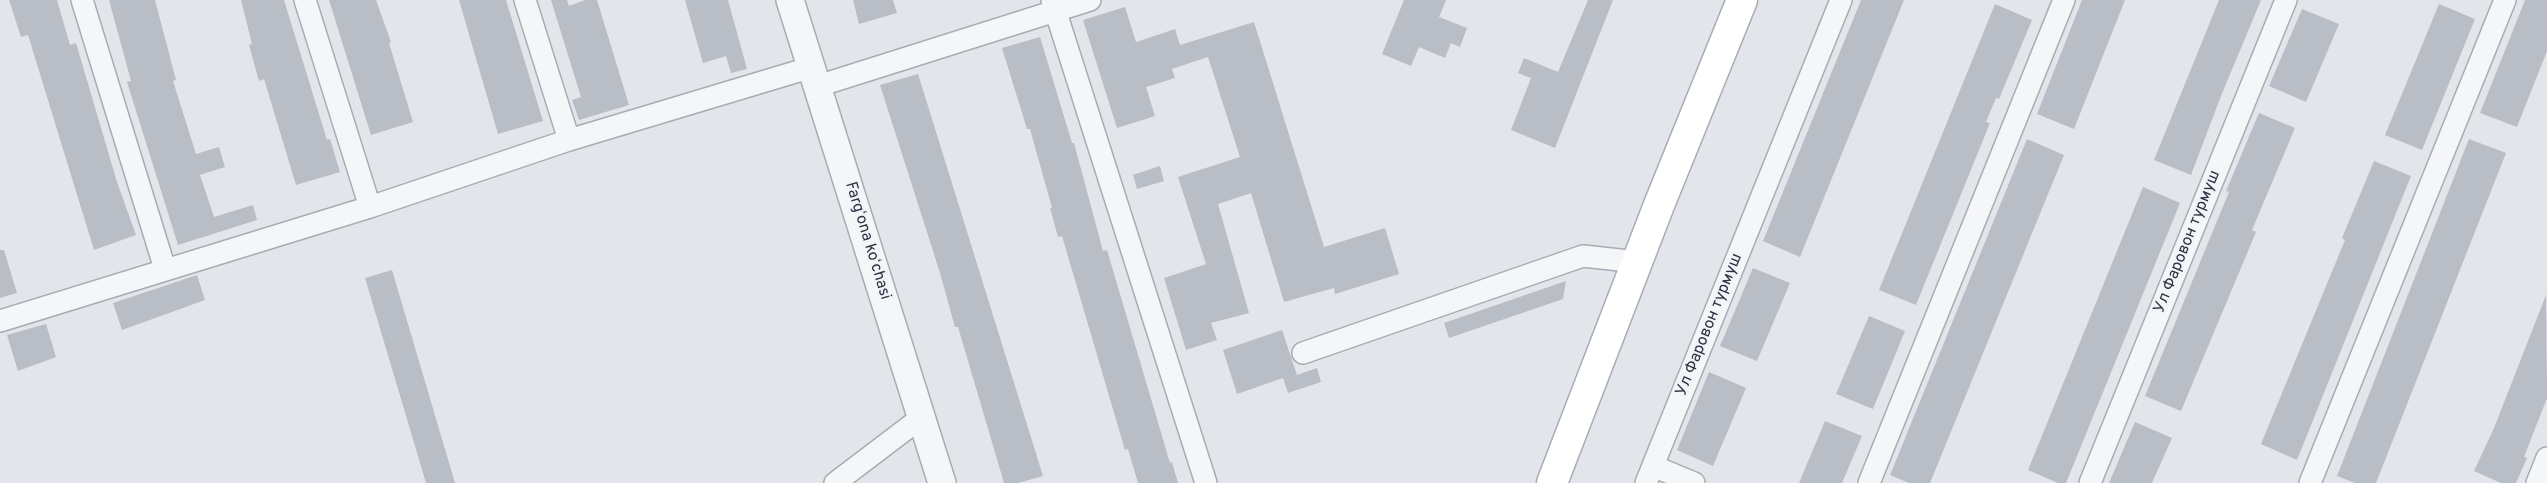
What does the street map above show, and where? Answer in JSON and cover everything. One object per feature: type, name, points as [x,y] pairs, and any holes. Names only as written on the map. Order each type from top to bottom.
[{"type":"main road","points":[[1552,483],[1742,0]]},
{"type":"street","points":[[82,0],[165,269]]},
{"type":"street","points":[[305,0],[370,207]]},
{"type":"street","points":[[525,0],[569,140]]},
{"type":"street","name":"Fargʻona koʻchasi","points":[[790,0],[942,483]]},
{"type":"street","points":[[0,321],[370,207],[569,140],[815,76],[1053,5],[1090,0]]},
{"type":"street","name":"Ул Фаровон турмуш","points":[[1650,475],[1841,0]]},
{"type":"street","points":[[1869,483],[2064,0]]},
{"type":"street","name":"Ул Фаровон турмуш","points":[[2090,483],[2286,0]]},
{"type":"street","points":[[2310,483],[2505,0]]},
{"type":"street","points":[[1053,5],[1206,483]]},
{"type":"street","points":[[1303,353],[1583,256],[1638,262]]},
{"type":"street","points":[[835,483],[922,417]]},
{"type":"street","points":[[2537,483],[2547,458]]},
{"type":"street","points":[[1650,475],[1694,483]]},
{"type":"building","points":[[9,0],[57,0],[70,45],[76,43],[117,182],[136,235],[94,250],[28,35],[21,37]]},
{"type":"building","points":[[109,0],[155,0],[176,80],[173,81],[196,154],[219,147],[225,167],[200,175],[214,217],[253,205],[257,220],[178,245],[127,82],[131,81]]},
{"type":"building","points":[[241,0],[284,0],[327,140],[330,139],[340,172],[296,185],[264,79],[259,81],[249,45],[252,44]]},
{"type":"building","points":[[329,0],[376,0],[391,42],[389,43],[413,122],[371,135]]},
{"type":"building","points":[[459,0],[506,0],[543,121],[498,134]]},
{"type":"building","points":[[551,0],[567,0],[569,6],[585,0],[597,0],[629,105],[579,120],[572,100],[581,97]]},
{"type":"building","points":[[685,0],[728,0],[747,69],[731,73],[726,56],[703,63]]},
{"type":"building","points":[[853,0],[893,0],[897,13],[859,24]]},
{"type":"building","points":[[1404,0],[1446,0],[1439,17],[1467,28],[1460,47],[1451,43],[1445,58],[1419,47],[1411,66],[1382,54]]},
{"type":"building","points":[[1588,0],[1613,0],[1555,148],[1511,130],[1531,78],[1518,73],[1524,58],[1558,72]]},
{"type":"building","points":[[1861,0],[1904,0],[1800,257],[1763,241]]},
{"type":"building","points":[[2082,0],[2125,0],[2074,129],[2037,114]]},
{"type":"building","points":[[2219,0],[2261,0],[2191,175],[2154,160]]},
{"type":"building","points":[[2525,0],[2547,0],[2547,51],[2517,127],[2480,113]]},
{"type":"building","points":[[1995,4],[2032,20],[1999,99],[1996,98],[1986,122],[1990,123],[1916,305],[1879,290]]},
{"type":"building","points":[[2439,4],[2475,19],[2422,150],[2385,135]]},
{"type":"building","points":[[1125,7],[1136,42],[1175,29],[1180,45],[1254,22],[1324,247],[1385,228],[1399,274],[1335,294],[1334,288],[1284,302],[1251,193],[1218,204],[1249,313],[1211,323],[1217,340],[1186,350],[1164,278],[1206,264],[1178,177],[1240,157],[1208,57],[1172,69],[1175,78],[1146,87],[1155,116],[1117,128],[1083,20]]},
{"type":"building","points":[[2302,9],[2339,24],[2306,102],[2269,86]]},
{"type":"building","points":[[1040,37],[1072,143],[1074,143],[1103,251],[1107,250],[1170,463],[1172,462],[1178,483],[1138,483],[1128,449],[1125,450],[1062,236],[1058,237],[1030,129],[1027,129],[1002,48]]},
{"type":"building","points":[[918,74],[1043,476],[1018,483],[1004,483],[958,327],[955,327],[880,85]]},
{"type":"building","points":[[2259,113],[2295,128],[2252,230],[2256,232],[2181,411],[2145,396]]},
{"type":"building","points":[[2027,139],[2064,155],[1930,483],[1909,483],[1890,475]]},
{"type":"building","points":[[2469,139],[2506,153],[2376,483],[2355,483],[2337,476]]},
{"type":"building","points":[[2374,161],[2411,176],[2297,460],[2261,444],[2345,240],[2342,238]]},
{"type":"building","points":[[1160,166],[1164,181],[1137,189],[1133,175]]},
{"type":"building","points":[[2143,187],[2180,203],[2066,483],[2058,483],[2028,470]]},
{"type":"building","points":[[0,250],[4,250],[17,293],[0,298]]},
{"type":"building","points":[[1753,268],[1790,283],[1757,361],[1720,346]]},
{"type":"building","points":[[392,270],[455,483],[426,483],[365,278]]},
{"type":"building","points":[[197,275],[205,300],[122,330],[113,303]]},
{"type":"building","points":[[1566,281],[1563,299],[1449,338],[1444,323]]},
{"type":"building","points":[[2546,295],[2547,398],[2516,483],[2501,483],[2474,471],[2494,428]]},
{"type":"building","points":[[1869,316],[1905,331],[1873,409],[1836,394]]},
{"type":"building","points":[[46,324],[56,357],[18,371],[7,335]]},
{"type":"building","points":[[1282,330],[1297,375],[1317,368],[1321,382],[1288,393],[1283,378],[1237,394],[1223,350]]},
{"type":"building","points":[[1709,372],[1746,388],[1713,466],[1677,450]]},
{"type":"building","points":[[1825,421],[1862,436],[1842,483],[1799,483]]},
{"type":"building","points":[[2135,422],[2172,438],[2152,483],[2109,483]]}]
